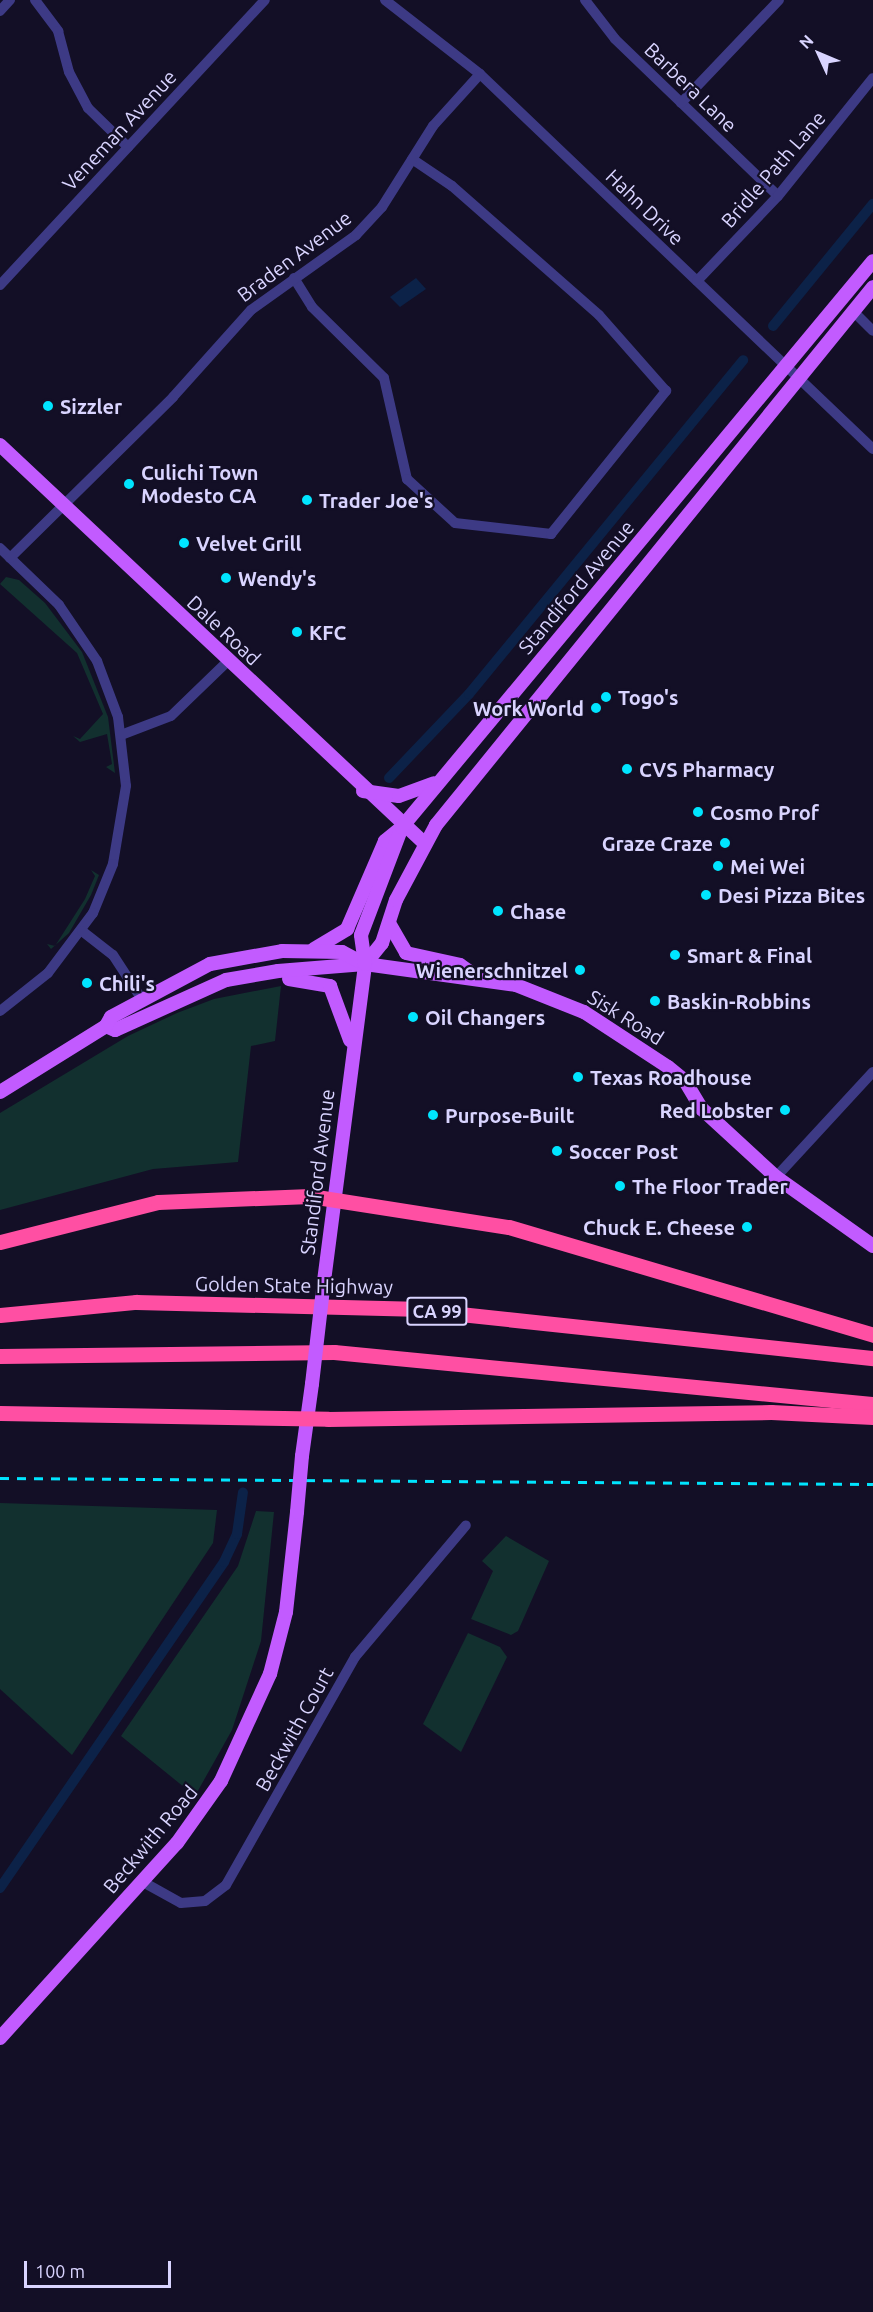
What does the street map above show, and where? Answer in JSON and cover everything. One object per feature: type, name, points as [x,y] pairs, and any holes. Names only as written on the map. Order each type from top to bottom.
[{"type":"highway","points":[[0,1242],[158,1202],[247,1196],[334,1200],[509,1227],[873,1335]]},
{"type":"highway","name":"Golden State Highway","points":[[0,1314],[136,1302],[413,1309],[873,1358]]},
{"type":"highway","points":[[0,1356],[334,1352],[873,1404]]},
{"type":"highway","points":[[0,1413],[307,1419],[687,1412],[873,1418]]},
{"type":"main road","name":"Standiford Avenue","points":[[302,1456],[351,1044],[365,964],[361,935],[402,827],[873,261]]},
{"type":"main road","name":"Standiford Avenue","points":[[365,964],[389,923],[423,842],[795,379],[873,287]]},
{"type":"main road","name":"Dale Road","points":[[0,445],[363,791],[402,827],[423,842]]},
{"type":"main road","points":[[363,791],[399,796],[438,781]]},
{"type":"main road","points":[[306,952],[345,932],[385,841],[402,827]]},
{"type":"main road","points":[[389,923],[406,953],[460,965],[478,977]]},
{"type":"main road","name":"Sisk Road","points":[[0,1092],[106,1026],[111,1017],[186,973],[233,957],[306,952],[342,952],[365,964]]},
{"type":"main road","name":"Sisk Road","points":[[106,1026],[115,1030],[178,998],[235,978],[365,964],[478,977],[554,999],[628,1039],[686,1081],[702,1109],[776,1178],[873,1246]]},
{"type":"main road","points":[[178,998],[259,982],[320,981],[338,997],[351,1044]]},
{"type":"main road","name":"Beckwith Road","points":[[0,2038],[143,1882],[205,1806],[260,1702],[286,1612],[302,1456]]},
{"type":"street","points":[[0,11],[10,0]]},
{"type":"street","points":[[35,0],[58,31],[69,72],[88,108],[128,147]]},
{"type":"street","name":"Veneman Avenue","points":[[0,285],[265,0]]},
{"type":"street","name":"Hahn Drive","points":[[385,0],[480,74],[697,281],[795,379],[873,449]]},
{"type":"street","name":"Barbera Lane","points":[[585,0],[615,39],[778,196]]},
{"type":"street","points":[[681,103],[779,0]]},
{"type":"street","name":"Braden Avenue","points":[[10,558],[62,503],[173,397],[251,310],[356,235],[382,207],[433,126],[480,74]]},
{"type":"street","name":"Bridle Path Lane","points":[[697,281],[778,196],[873,78]]},
{"type":"street","points":[[294,278],[312,307],[384,378],[407,479],[456,523],[551,534],[666,391],[598,315],[452,186],[412,159]]},
{"type":"street","points":[[853,311],[873,331]]},
{"type":"street","points":[[0,548],[79,631],[105,680],[121,735],[123,823],[105,889],[82,931],[40,981],[0,1011]]},
{"type":"street","points":[[121,735],[171,716],[228,662]]},
{"type":"street","points":[[82,931],[113,956],[141,998]]},
{"type":"street","points":[[776,1178],[873,1072]]},
{"type":"street","name":"Beckwith Court","points":[[143,1882],[181,1903],[205,1901],[226,1885],[355,1657],[466,1525]]},
{"type":"green space","points":[[6,577],[19,580],[45,603],[82,652],[108,717],[115,773],[106,767],[112,764],[107,734],[80,742],[73,736],[80,739],[103,714],[77,653],[0,584]]},
{"type":"green space","points":[[91,870],[99,875],[91,895],[69,933],[56,945],[85,899],[95,876]]},
{"type":"green space","points":[[281,986],[275,1041],[251,1046],[238,1162],[153,1169],[0,1210],[0,1113],[128,1036],[177,1013],[214,999]]},
{"type":"green space","points":[[0,1503],[217,1510],[213,1543],[72,1755],[0,1689]]},
{"type":"green space","points":[[256,1511],[274,1512],[261,1641],[232,1730],[195,1796],[121,1736],[238,1566]]},
{"type":"green space","points":[[506,1536],[549,1561],[518,1631],[511,1635],[471,1619],[493,1571],[482,1561]]},
{"type":"green space","points":[[468,1633],[500,1647],[507,1657],[461,1752],[423,1724]]},
{"type":"water","points":[[416,278],[426,289],[400,307],[390,297]]},
{"type":"waterway","points":[[773,326],[873,204]]},
{"type":"waterway","points":[[389,778],[469,694],[743,360]]},
{"type":"waterway","points":[[0,1888],[224,1562],[237,1534],[243,1492]]},
{"type":"railway","points":[[0,1478],[873,1484]]},
{"type":"place","name":"Sizzler","points":[[48,406]]},
{"type":"place","name":"Culichi Town Modesto CA","points":[[129,484]]},
{"type":"place","name":"Trader Joe's","points":[[307,500]]},
{"type":"place","name":"Velvet Grill","points":[[184,543]]},
{"type":"place","name":"Wendy's","points":[[226,578]]},
{"type":"place","name":"KFC","points":[[297,632]]},
{"type":"place","name":"Togo's","points":[[606,697]]},
{"type":"place","name":"Work World","points":[[596,708]]},
{"type":"place","name":"CVS Pharmacy","points":[[627,769]]},
{"type":"place","name":"Cosmo Prof","points":[[698,812]]},
{"type":"place","name":"Graze Craze","points":[[725,843]]},
{"type":"place","name":"Mei Wei","points":[[718,866]]},
{"type":"place","name":"Desi Pizza Bites","points":[[706,895]]},
{"type":"place","name":"Chase","points":[[498,911]]},
{"type":"place","name":"Smart & Final","points":[[675,955]]},
{"type":"place","name":"Wienerschnitzel","points":[[580,970]]},
{"type":"place","name":"Chili's","points":[[87,983]]},
{"type":"place","name":"Baskin-Robbins","points":[[655,1001]]},
{"type":"place","name":"Oil Changers","points":[[413,1017]]},
{"type":"place","name":"Texas Roadhouse","points":[[578,1077]]},
{"type":"place","name":"Red Lobster","points":[[785,1110]]},
{"type":"place","name":"Purpose-Built","points":[[433,1115]]},
{"type":"place","name":"Soccer Post","points":[[557,1151]]},
{"type":"place","name":"The Floor Trader","points":[[620,1186]]},
{"type":"place","name":"Chuck E. Cheese","points":[[747,1227]]}]
